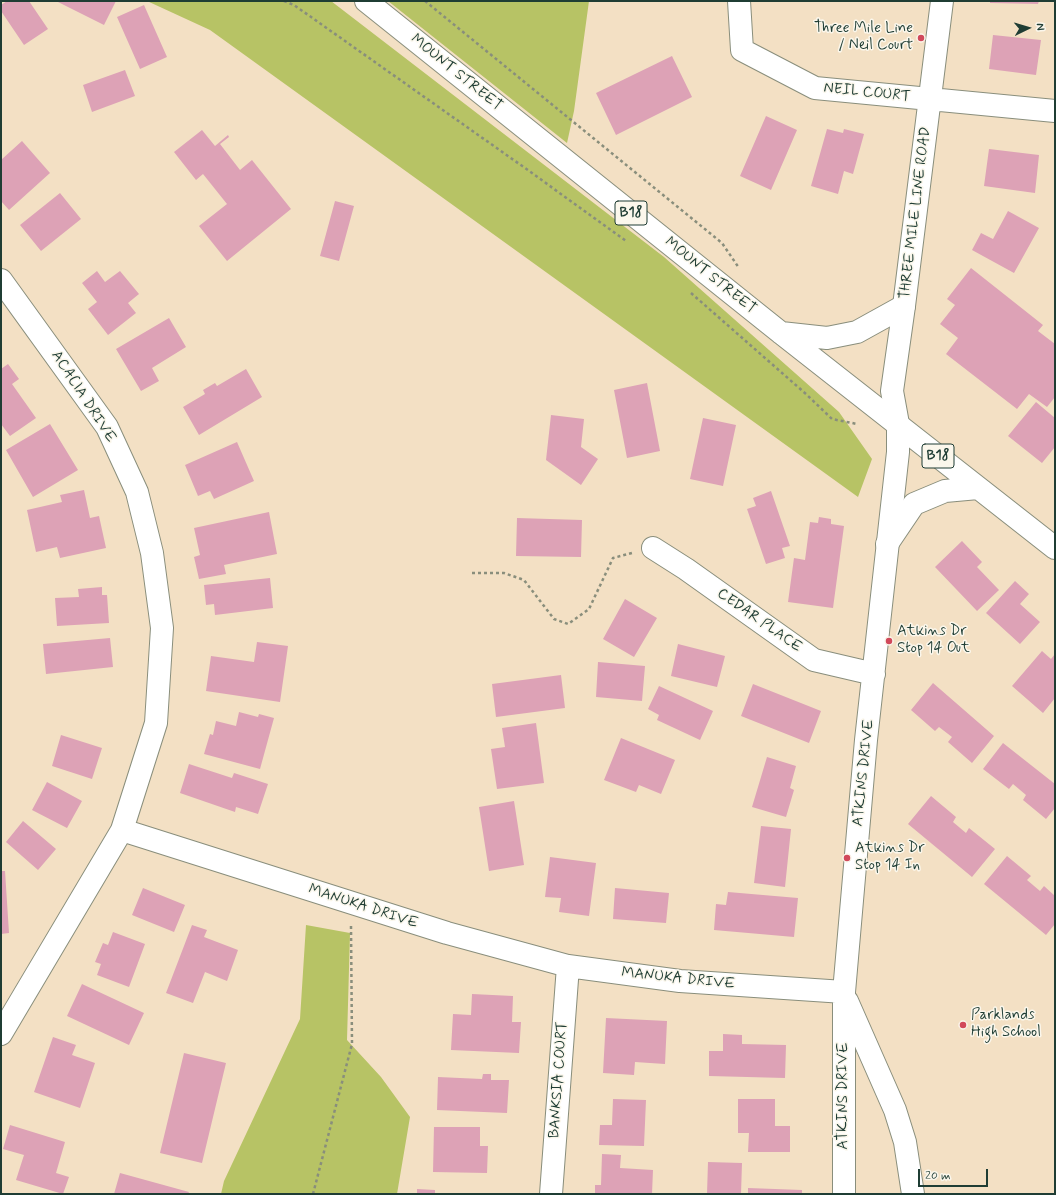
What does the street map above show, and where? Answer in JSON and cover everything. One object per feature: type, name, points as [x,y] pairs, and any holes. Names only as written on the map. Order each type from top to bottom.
[{"type":"main road","name":"MOUNT STREET","points":[[366,1],[781,333],[1055,548]]},
{"type":"main road","name":"NEIL COURT","points":[[738,1],[742,50],[815,88],[931,99]]},
{"type":"main road","name":"THREE MILE LINE ROAD","points":[[898,424],[892,391],[931,99],[942,1]]},
{"type":"main road","points":[[931,99],[1055,111]]},
{"type":"main road","name":"ACACIA DRIVE","points":[[1,280],[107,427],[137,492],[152,554],[162,628],[156,722],[122,830]]},
{"type":"main road","points":[[781,333],[827,338],[857,332],[904,306]]},
{"type":"main road","name":"ATKINS DRIVE","points":[[844,1194],[844,992],[866,740],[898,452],[898,424]]},
{"type":"main road","points":[[887,544],[914,504],[945,491],[978,488]]},
{"type":"main road","name":"CEDAR PLACE","points":[[653,548],[686,569],[814,660],[874,674]]},
{"type":"main road","points":[[1,1034],[122,830]]},
{"type":"main road","name":"MANUKA DRIVE","points":[[122,830],[447,933],[568,966],[680,981],[844,992]]},
{"type":"main road","name":"BANKSIA COURT","points":[[551,1194],[568,966]]},
{"type":"main road","points":[[844,992],[895,1110],[905,1142],[914,1194]]},
{"type":"path","points":[[284,1],[294,5],[512,158],[627,242]]},
{"type":"path","points":[[425,1],[722,243],[743,275]]},
{"type":"path","points":[[688,291],[806,394],[832,419],[861,424]]},
{"type":"path","points":[[472,573],[504,573],[524,580],[554,619],[568,624],[589,609],[613,558],[653,548]]},
{"type":"path","points":[[313,1194],[352,1044],[351,903]]},
{"type":"green space","points":[[147,1],[331,1],[664,257],[839,412],[872,459],[858,497],[210,30]]},
{"type":"green space","points":[[388,1],[589,1],[574,111],[567,143]]},
{"type":"green space","points":[[306,925],[350,933],[347,1040],[381,1077],[410,1117],[397,1194],[221,1194],[224,1181],[300,1019]]},
{"type":"building","points":[[7,1],[29,1],[48,29],[24,45],[1,11],[1,5]]},
{"type":"building","points":[[56,1],[116,1],[104,25]]},
{"type":"building","points":[[990,1],[1039,1],[1038,4],[990,3]]},
{"type":"building","points":[[144,5],[167,57],[140,69],[117,17]]},
{"type":"building","points":[[993,35],[1041,40],[1036,75],[989,69]]},
{"type":"building","points":[[672,56],[692,97],[616,135],[596,93]]},
{"type":"building","points":[[125,70],[135,96],[92,112],[83,85]]},
{"type":"building","points":[[766,116],[797,130],[771,190],[740,176]]},
{"type":"building","points":[[827,129],[843,133],[844,129],[864,134],[853,174],[844,171],[838,194],[811,186]]},
{"type":"building","points":[[202,130],[215,146],[228,135],[229,137],[220,144],[240,170],[252,160],[291,209],[227,261],[199,226],[227,204],[203,174],[196,180],[174,152]]},
{"type":"building","points":[[22,141],[50,173],[9,210],[1,201],[1,160]]},
{"type":"building","points":[[989,149],[1039,155],[1035,193],[984,186]]},
{"type":"building","points":[[60,193],[81,219],[41,251],[20,225]]},
{"type":"building","points":[[335,201],[354,206],[339,261],[320,256]]},
{"type":"building","points":[[1008,211],[1039,228],[1014,273],[972,250],[981,233],[993,239]]},
{"type":"building","points":[[971,268],[1043,325],[1038,331],[1055,344],[1055,397],[1047,407],[1029,394],[1017,409],[946,354],[958,338],[940,324],[955,305],[947,299]]},
{"type":"building","points":[[97,271],[105,282],[120,271],[139,294],[128,303],[136,313],[108,335],[88,309],[97,302],[82,283]]},
{"type":"building","points":[[169,318],[186,347],[152,368],[159,381],[141,391],[116,349]]},
{"type":"building","points":[[8,364],[19,379],[12,384],[36,418],[10,436],[1,424],[1,369]]},
{"type":"building","points":[[246,369],[262,397],[199,435],[183,407],[205,394],[203,390],[215,383],[217,386]]},
{"type":"building","points":[[647,383],[660,451],[627,458],[614,390]]},
{"type":"building","points":[[1036,402],[1055,418],[1055,447],[1042,463],[1008,436]]},
{"type":"building","points":[[551,415],[584,419],[581,447],[598,459],[581,485],[546,460]]},
{"type":"building","points":[[703,418],[736,425],[723,486],[690,479]]},
{"type":"building","points":[[50,424],[78,470],[33,497],[6,450]]},
{"type":"building","points":[[237,442],[254,481],[214,499],[210,491],[198,496],[185,465]]},
{"type":"building","points":[[84,490],[90,518],[99,516],[106,548],[60,558],[57,547],[36,552],[27,510],[62,502],[60,495]]},
{"type":"building","points":[[771,491],[790,546],[782,548],[785,558],[766,564],[747,509],[756,506],[753,498]]},
{"type":"building","points":[[269,512],[277,554],[224,565],[226,574],[199,579],[194,557],[200,555],[194,528]]},
{"type":"building","points":[[819,517],[831,519],[831,524],[844,526],[833,608],[788,602],[794,558],[805,560],[810,522],[818,523]]},
{"type":"building","points":[[517,518],[582,520],[581,557],[516,556]]},
{"type":"building","points":[[962,541],[982,562],[977,567],[999,590],[977,611],[935,567]]},
{"type":"building","points":[[270,578],[273,608],[215,615],[214,604],[206,605],[204,585]]},
{"type":"building","points":[[1015,581],[1029,594],[1020,604],[1040,622],[1020,644],[986,613]]},
{"type":"building","points":[[102,587],[102,595],[107,595],[109,623],[57,626],[55,598],[79,597],[78,589]]},
{"type":"building","points":[[625,599],[657,618],[634,657],[603,639]]},
{"type":"building","points":[[110,638],[113,667],[46,674],[43,644]]},
{"type":"building","points":[[257,642],[288,646],[280,702],[206,691],[211,656],[254,662]]},
{"type":"building","points":[[678,644],[725,656],[717,687],[671,676]]},
{"type":"building","points":[[1042,651],[1051,659],[1055,654],[1055,698],[1043,713],[1012,686]]},
{"type":"building","points":[[598,662],[645,666],[642,701],[596,697]]},
{"type":"building","points":[[561,675],[565,708],[496,717],[492,684]]},
{"type":"building","points":[[933,683],[994,736],[972,763],[948,742],[952,737],[939,727],[935,731],[911,710]]},
{"type":"building","points":[[753,684],[821,711],[809,743],[741,716]]},
{"type":"building","points":[[659,686],[713,711],[700,740],[657,720],[659,715],[648,709]]},
{"type":"building","points":[[239,712],[258,717],[259,714],[274,718],[260,769],[204,754],[210,734],[213,735],[216,721],[236,726]]},
{"type":"building","points":[[536,723],[544,783],[497,789],[491,749],[505,747],[502,728]]},
{"type":"building","points":[[61,735],[102,748],[92,779],[52,766]]},
{"type":"building","points":[[621,738],[675,760],[661,794],[639,785],[636,792],[604,780]]},
{"type":"building","points":[[1003,743],[1055,784],[1055,808],[1046,819],[1023,800],[1026,795],[1013,784],[1009,789],[983,769]]},
{"type":"building","points":[[767,757],[796,766],[790,788],[794,790],[786,817],[752,807]]},
{"type":"building","points":[[189,764],[232,778],[234,773],[268,784],[258,814],[236,807],[235,812],[180,793]]},
{"type":"building","points":[[47,782],[82,801],[67,828],[32,810]]},
{"type":"building","points":[[931,796],[956,817],[953,822],[966,833],[969,828],[995,849],[972,877],[908,824]]},
{"type":"building","points":[[514,801],[524,865],[489,871],[479,807]]},
{"type":"building","points":[[23,821],[56,849],[38,870],[6,842]]},
{"type":"building","points":[[761,826],[791,829],[785,887],[754,883]]},
{"type":"building","points":[[1007,856],[1031,876],[1027,880],[1040,891],[1044,886],[1055,896],[1055,924],[1046,935],[984,884]]},
{"type":"building","points":[[550,857],[596,863],[589,916],[559,912],[561,898],[545,897]]},
{"type":"building","points":[[1,871],[5,871],[9,933],[1,934]]},
{"type":"building","points":[[143,888],[185,905],[174,932],[132,915]]},
{"type":"building","points":[[615,888],[669,893],[666,923],[613,919]]},
{"type":"building","points":[[728,892],[798,898],[794,937],[714,930],[716,904],[726,905]]},
{"type":"building","points":[[192,925],[207,930],[204,937],[238,950],[227,981],[205,972],[193,1003],[166,993]]},
{"type":"building","points":[[113,932],[145,944],[129,987],[97,975],[101,964],[95,962],[103,943],[108,945]]},
{"type":"building","points":[[82,984],[144,1013],[129,1045],[67,1016]]},
{"type":"building","points":[[472,994],[513,996],[512,1022],[521,1022],[519,1053],[451,1050],[453,1014],[471,1015]]},
{"type":"building","points":[[606,1018],[667,1021],[665,1064],[635,1062],[634,1075],[603,1073]]},
{"type":"building","points":[[723,1034],[742,1035],[742,1044],[786,1045],[785,1078],[709,1076],[709,1051],[723,1051]]},
{"type":"building","points":[[53,1037],[76,1045],[72,1055],[95,1063],[80,1108],[34,1092]]},
{"type":"building","points":[[184,1053],[226,1063],[202,1163],[160,1153]]},
{"type":"building","points":[[483,1074],[491,1074],[491,1080],[509,1080],[507,1113],[437,1110],[438,1077],[482,1079]]},
{"type":"building","points":[[613,1099],[646,1100],[644,1146],[599,1145],[600,1125],[612,1125]]},
{"type":"building","points":[[738,1099],[775,1099],[775,1126],[790,1126],[790,1152],[748,1152],[749,1133],[738,1133]]},
{"type":"building","points":[[10,1125],[65,1142],[56,1173],[69,1177],[63,1194],[16,1180],[24,1155],[3,1149]]},
{"type":"building","points":[[434,1127],[480,1127],[480,1146],[488,1146],[487,1173],[433,1172]]},
{"type":"building","points":[[602,1154],[621,1155],[620,1168],[653,1170],[652,1194],[595,1194],[595,1185],[601,1185]]},
{"type":"building","points":[[708,1162],[742,1163],[741,1194],[707,1194]]},
{"type":"building","points":[[120,1173],[189,1192],[188,1194],[114,1194]]},
{"type":"building","points":[[748,1188],[802,1190],[802,1194],[748,1194]]},
{"type":"building","points":[[417,1189],[435,1190],[435,1194],[417,1194]]},
{"type":"place","name":"Three Mile Line / Neil Court","points":[[921,38]]},
{"type":"place","name":"Atkins Dr Stop 14 Out","points":[[889,641]]},
{"type":"place","name":"Atkins Dr Stop 14 In","points":[[847,858]]},
{"type":"place","name":"Parklands High School","points":[[963,1025]]}]
